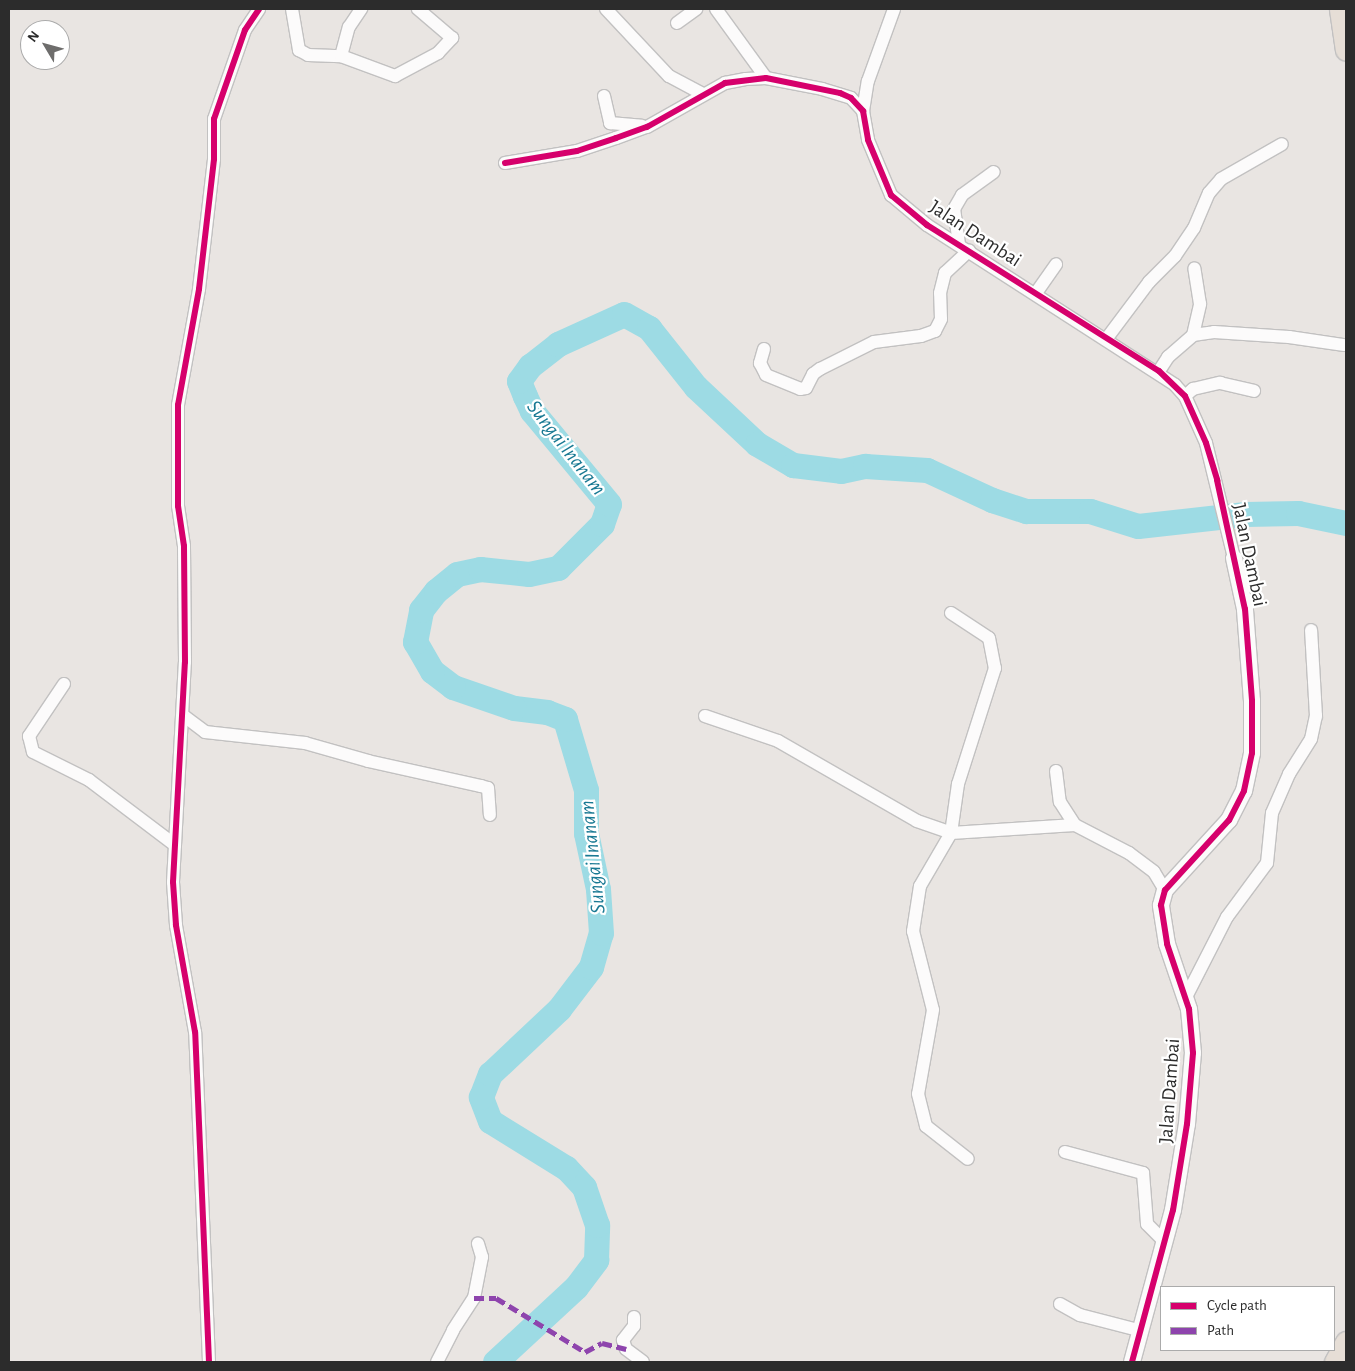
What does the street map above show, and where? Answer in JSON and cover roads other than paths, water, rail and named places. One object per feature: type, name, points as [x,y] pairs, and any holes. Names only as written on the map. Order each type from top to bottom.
[{"type":"highway","points":[[1340,9],[1346,50]]},
{"type":"highway","points":[[1335,1362],[1346,1344]]},
{"type":"highway","points":[[1346,1344],[1346,1362]]},
{"type":"street","points":[[209,1362],[195,1032],[176,924],[175,845],[184,716],[184,546],[177,487],[178,405],[199,289],[214,159],[214,119],[245,30],[259,9]]},
{"type":"street","points":[[292,9],[299,50],[308,55],[341,56],[395,76],[416,68],[438,53],[452,38],[418,9]]},
{"type":"street","points":[[341,56],[349,27],[360,9]]},
{"type":"street","points":[[606,9],[669,76],[703,94]]},
{"type":"street","points":[[677,23],[696,9]]},
{"type":"street","points":[[716,9],[766,78]]},
{"type":"street","name":"Jalan Dambai","points":[[894,9],[868,80],[863,111],[868,140],[891,194],[927,225],[1159,371],[1185,396],[1206,443],[1217,480],[1245,610],[1252,701],[1250,772],[1229,820],[1165,890],[1161,905],[1162,918],[1186,997],[1192,1053],[1190,1091],[1180,1169],[1165,1242],[1132,1362]]},
{"type":"street","points":[[505,163],[577,151],[647,127],[725,83],[766,78],[840,93],[851,98],[863,111]]},
{"type":"street","points":[[604,96],[610,123],[647,127]]},
{"type":"street","points":[[1107,338],[1149,282],[1175,256],[1194,228],[1210,193],[1221,180],[1282,144]]},
{"type":"street","points":[[764,349],[760,363],[766,375],[800,389],[806,388],[813,374],[820,369],[874,342],[921,336],[935,331],[940,319],[940,293],[945,273],[964,248],[954,209],[962,196],[994,172]]},
{"type":"street","points":[[1036,293],[1056,264]]},
{"type":"street","points":[[1159,371],[1168,357],[1193,335],[1200,304],[1194,268]]},
{"type":"street","points":[[1193,335],[1226,332],[1344,346]]},
{"type":"street","points":[[1185,396],[1193,389],[1220,383],[1254,391]]},
{"type":"street","points":[[951,613],[989,638],[995,668],[958,784],[951,833],[920,886],[913,931],[932,1010],[918,1094],[926,1126],[968,1159]]},
{"type":"street","points":[[1186,997],[1227,918],[1267,863],[1272,813],[1289,774],[1311,739],[1316,716],[1310,630]]},
{"type":"street","points":[[64,684],[29,736],[33,752],[89,780],[175,845]]},
{"type":"street","points":[[184,716],[205,732],[305,743],[377,763],[488,788],[490,815]]},
{"type":"street","points":[[705,716],[778,741],[917,821],[951,833],[1075,825]]},
{"type":"street","points":[[1056,771],[1060,802],[1075,825],[1129,853],[1154,872],[1165,890]]},
{"type":"street","points":[[1064,1152],[1143,1173],[1147,1224],[1165,1242]]},
{"type":"street","points":[[436,1362],[452,1330],[474,1298],[482,1257],[478,1244]]},
{"type":"street","points":[[1060,1304],[1080,1315],[1142,1331]]},
{"type":"street","points":[[634,1317],[634,1326],[623,1340],[626,1349],[643,1362]]},
{"type":"waterway","name":"Sungai Inanam","points":[[495,1362],[576,1287],[596,1260],[597,1225],[584,1187],[566,1168],[490,1121],[481,1097],[490,1074],[559,1009],[591,967],[601,933],[598,889],[586,833],[586,790],[565,719],[547,712],[514,708],[453,687],[432,671],[415,642],[421,610],[436,591],[457,574],[480,569],[529,574],[558,568],[602,524],[609,504],[532,411],[525,396],[519,381],[530,366],[558,344],[624,314],[649,328],[696,387],[757,444],[793,465],[841,471],[865,466],[927,470],[992,500],[1026,511],[1090,511],[1138,526],[1245,514],[1298,513],[1346,523]]}]
